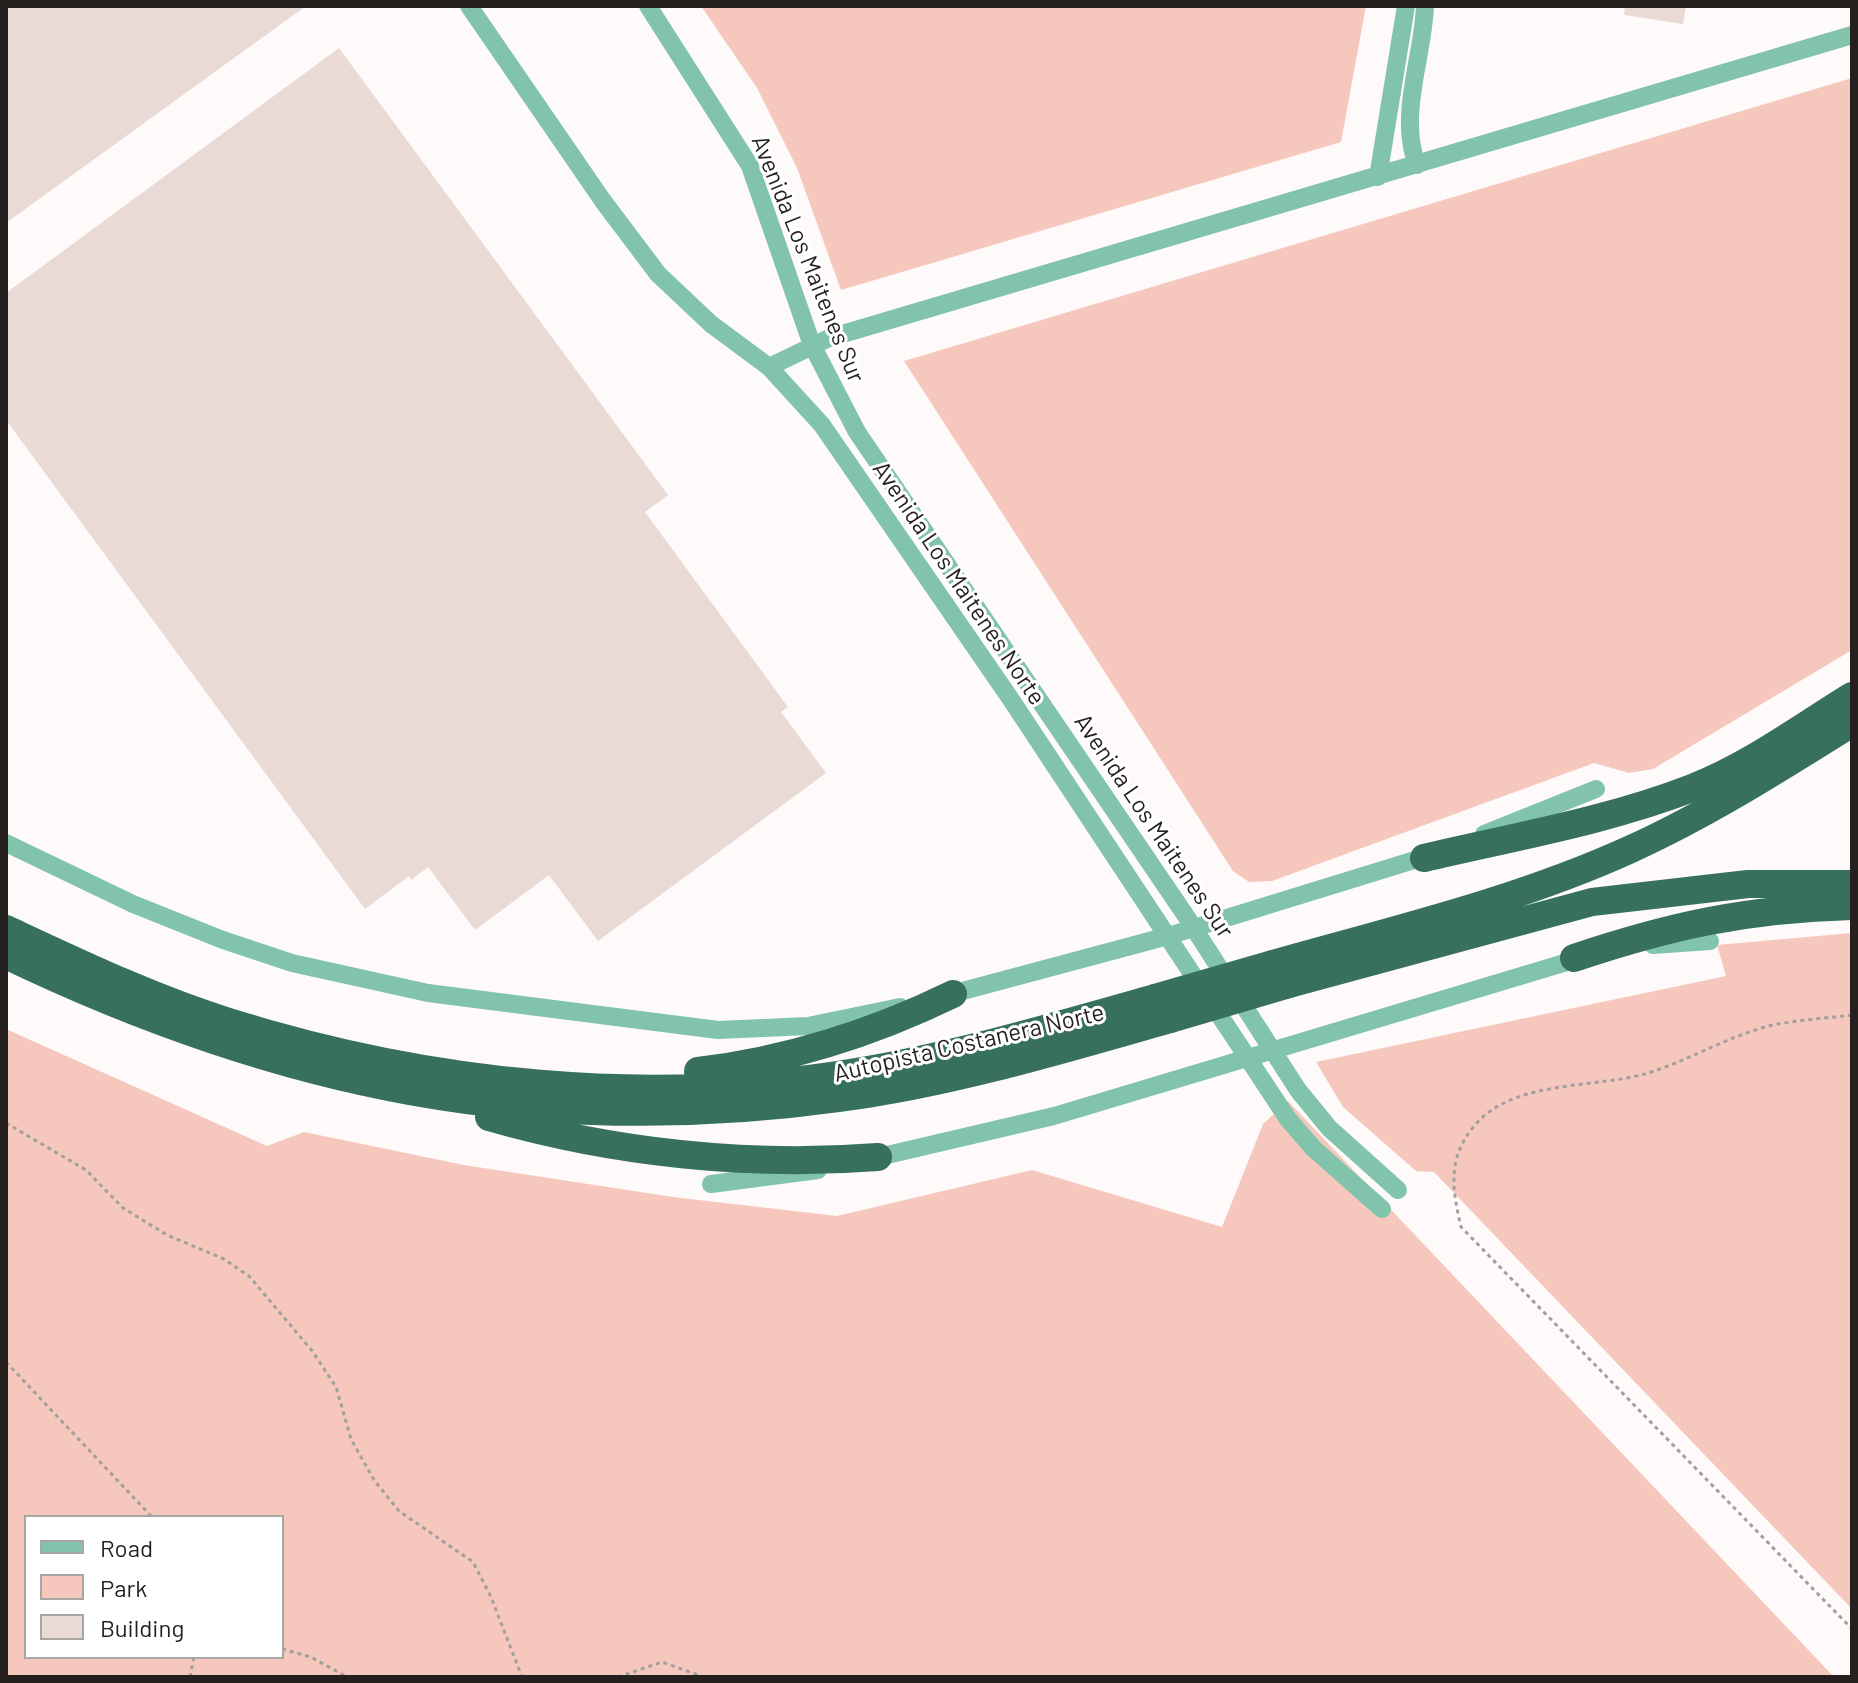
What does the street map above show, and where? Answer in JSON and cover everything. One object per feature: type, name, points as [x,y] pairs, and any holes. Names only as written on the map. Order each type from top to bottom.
[{"type":"highway","points":[[1424,858],[1598,817],[1694,787],[1749,759],[1852,696]]},
{"type":"highway","name":"Autopista Costanera Norte","points":[[1281,974],[1603,861],[1702,813],[1852,723]]},
{"type":"highway","name":"Autopista Costanera Norte","points":[[6,955],[141,1016],[236,1050],[412,1093],[578,1111],[684,1112],[775,1106],[857,1095],[967,1074],[1162,1008],[1281,974],[1592,902],[1719,886],[1852,884]]},
{"type":"highway","points":[[1574,958],[1667,928],[1733,914],[1852,906]]},
{"type":"highway","name":"Autopista Costanera Norte","points":[[6,929],[112,978],[227,1021],[358,1056],[508,1081],[628,1088],[721,1086],[822,1076],[1162,1008]]},
{"type":"highway","points":[[508,1081],[674,1074],[775,1059],[857,1035],[953,994]]},
{"type":"highway","points":[[412,1093],[557,1134],[686,1154],[775,1162],[878,1157]]},
{"type":"street","name":"Avenida Los Maitenes Norte","points":[[469,6],[603,201],[658,274],[711,324],[769,367],[822,425],[1012,701],[1298,1132],[1382,1209]]},
{"type":"street","name":"Avenida Los Maitenes Sur","points":[[648,6],[750,166],[812,345],[857,432],[1194,928],[1313,1110],[1398,1190]]},
{"type":"street","points":[[1378,177],[1406,6]]},
{"type":"street","points":[[1417,165],[1411,149],[1409,124],[1425,6]]},
{"type":"street","points":[[769,367],[812,345],[1852,35]]},
{"type":"street","points":[[1012,701],[1032,688]]},
{"type":"street","points":[[6,843],[119,899],[292,963],[428,993],[718,1030],[808,1026],[953,994],[1168,936],[1424,858],[1596,789]]},
{"type":"street","points":[[711,1184],[785,1176],[1008,1129],[1574,958],[1661,944],[1710,941]]},
{"type":"path","points":[[1852,1015],[1772,1026],[1647,1073],[1537,1093],[1501,1105],[1477,1122],[1463,1141],[1452,1164],[1452,1187],[1461,1227],[1852,1629]]},
{"type":"path","points":[[6,1123],[86,1170],[123,1208],[249,1276],[313,1352],[336,1387],[351,1439],[374,1480],[399,1511],[473,1562],[491,1597],[522,1677]]},
{"type":"path","points":[[6,1362],[150,1515]]},
{"type":"path","points":[[284,1650],[311,1657],[347,1677]]},
{"type":"path","points":[[618,1677],[662,1662],[704,1677]]},
{"type":"green space","points":[[701,6],[1366,6],[1341,142],[841,290],[797,168],[757,88]]},
{"type":"green space","points":[[1852,78],[1852,650],[1653,769],[1629,773],[1594,763],[1272,881],[1249,882],[1233,871],[904,361]]},
{"type":"green space","points":[[1852,933],[1852,1609],[1434,1172],[1416,1171],[1343,1107],[1316,1062],[1726,976],[1717,945]]},
{"type":"green space","points":[[6,1029],[267,1146],[304,1132],[464,1165],[673,1197],[837,1216],[1032,1170],[1222,1227],[1263,1124],[1288,1101],[1834,1677],[6,1677]]},
{"type":"building","points":[[6,6],[306,6],[6,223]]},
{"type":"building","points":[[1625,6],[1686,6],[1683,24],[1624,15]]},
{"type":"building","points":[[339,48],[668,495],[645,512],[788,707],[781,712],[826,773],[598,941],[549,875],[475,930],[428,867],[411,880],[409,876],[365,909],[6,420],[6,293]]}]
